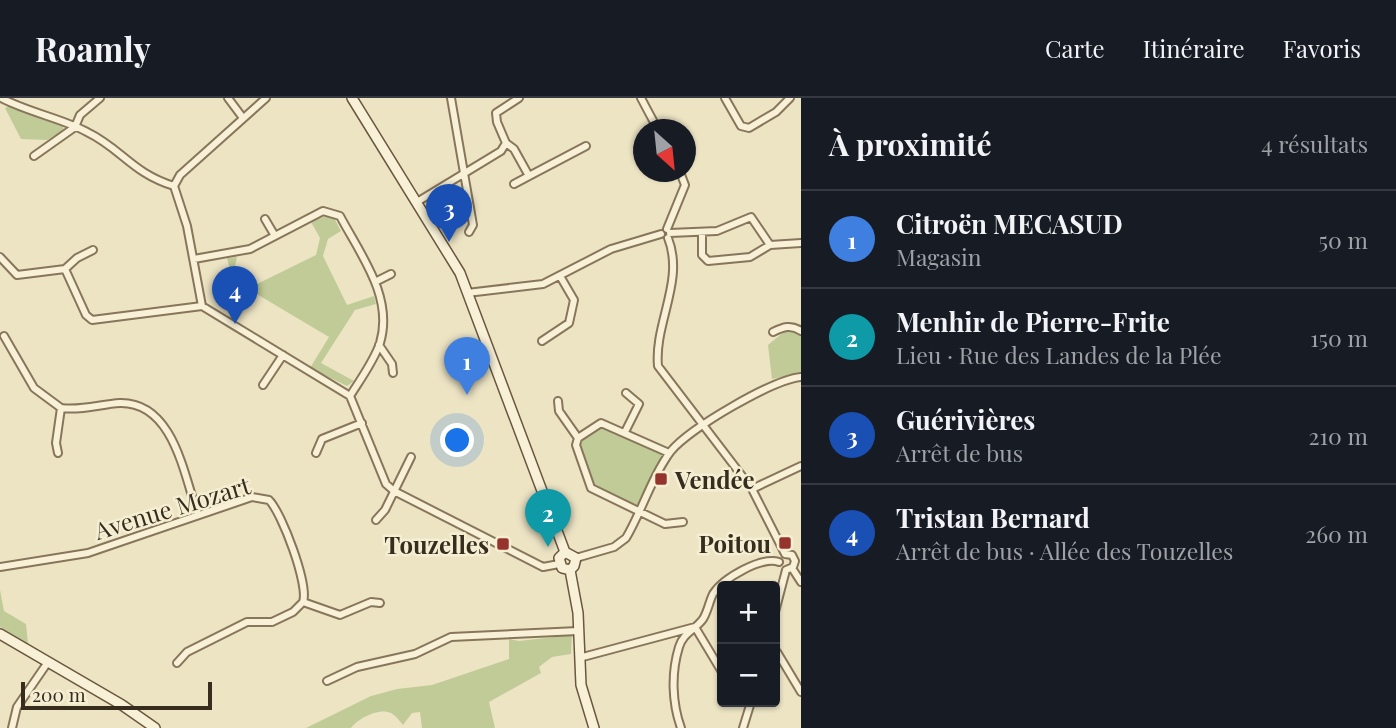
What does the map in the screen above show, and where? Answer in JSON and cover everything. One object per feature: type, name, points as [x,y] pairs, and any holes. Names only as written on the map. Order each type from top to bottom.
[{"type":"street","points":[[1,98],[29,112],[89,132],[143,174],[174,186]]},
{"type":"street","points":[[228,98],[243,118]]},
{"type":"street","points":[[202,306],[194,259],[174,186],[180,175],[266,98]]},
{"type":"street","points":[[352,98],[452,257],[565,552],[576,558],[614,547],[626,537],[669,453],[704,426],[771,385],[801,377]]},
{"type":"street","points":[[451,98],[473,225],[469,232]]},
{"type":"street","points":[[519,98],[496,113],[506,143],[514,149],[529,176]]},
{"type":"street","points":[[641,98],[652,119]]},
{"type":"street","points":[[725,98],[741,125],[749,128],[776,112],[790,98]]},
{"type":"street","points":[[34,156],[75,127],[80,115],[96,99]]},
{"type":"street","points":[[418,202],[501,150],[506,143]]},
{"type":"street","points":[[514,184],[586,146]]},
{"type":"street","points":[[684,182],[667,233],[674,262],[669,304],[657,354],[658,366],[752,489],[785,554]]},
{"type":"street","points":[[194,259],[250,249],[323,211],[335,212],[375,282],[383,307],[379,345],[350,396]]},
{"type":"street","points":[[467,293],[530,287],[560,276],[611,249],[667,233],[727,229],[751,217],[770,245]]},
{"type":"street","points":[[265,219],[275,236]]},
{"type":"street","points":[[702,232],[702,255],[708,261],[750,257],[770,245],[801,243]]},
{"type":"street","points":[[0,257],[17,275],[65,269],[93,250]]},
{"type":"street","points":[[65,269],[86,315],[92,320],[202,306],[350,396],[386,484],[394,491],[543,567],[559,564]]},
{"type":"street","points":[[375,282],[391,274]]},
{"type":"street","points":[[542,341],[569,323],[574,300],[560,276]]},
{"type":"street","points":[[773,332],[783,327],[795,327],[801,331]]},
{"type":"street","points":[[4,336],[34,388],[61,408],[122,403],[156,416],[172,438],[198,515]]},
{"type":"street","points":[[379,345],[392,364],[393,373]]},
{"type":"street","points":[[262,385],[283,355]]},
{"type":"street","points":[[625,432],[639,404],[626,393]]},
{"type":"street","points":[[558,401],[559,411],[578,438],[577,452],[591,488],[665,524],[683,522]]},
{"type":"street","points":[[58,453],[56,443],[61,408]]},
{"type":"street","points":[[578,438],[601,423],[669,453]]},
{"type":"street","points":[[316,453],[322,439],[362,424]]},
{"type":"street","points":[[376,520],[386,510],[411,457]]},
{"type":"street","points":[[752,489],[801,466]]},
{"type":"street","name":"Avenue Mozart","points":[[0,567],[68,559],[252,497],[269,500],[280,514],[303,584],[303,602]]},
{"type":"street","points":[[565,552],[559,558],[559,564],[569,570]]},
{"type":"street","points":[[780,597],[789,569],[798,556],[785,554]]},
{"type":"street","points":[[779,562],[785,554]]},
{"type":"street","points":[[569,570],[574,566],[576,558]]},
{"type":"street","points":[[681,728],[675,701],[674,677],[682,640],[705,615],[714,593],[724,582],[766,561],[779,562],[801,582]]},
{"type":"street","points":[[569,570],[578,631],[581,685],[594,728]]},
{"type":"street","points":[[177,663],[187,652],[247,622],[272,622],[293,612],[303,602],[340,615],[372,602],[380,603]]},
{"type":"street","points":[[578,659],[695,627]]},
{"type":"street","points":[[695,627],[717,664]]},
{"type":"street","points":[[327,681],[357,667],[415,654],[451,637],[578,631]]},
{"type":"street","points":[[0,634],[122,705],[155,728]]},
{"type":"street","points":[[780,658],[801,692]]},
{"type":"street","points":[[12,728],[17,707],[48,662]]},
{"type":"street","points":[[780,664],[784,666]]},
{"type":"street","points":[[743,728],[749,707]]},
{"type":"green space","points":[[11,105],[62,124],[64,130],[47,140],[21,139],[5,108]]},
{"type":"green space","points":[[326,216],[334,218],[341,231],[328,239],[323,256],[347,305],[374,296],[376,304],[355,310],[321,363],[354,381],[347,386],[310,368],[329,337],[255,293],[235,324],[227,320],[242,298],[232,278],[227,258],[237,257],[235,266],[247,289],[316,255],[320,238],[311,222]]},
{"type":"green space","points":[[793,330],[801,336],[801,373],[772,379],[768,345],[785,331]]},
{"type":"green space","points":[[601,425],[664,455],[640,503],[635,505],[593,484],[579,446],[581,440]]},
{"type":"green space","points":[[0,590],[4,611],[26,624],[28,644],[0,627]]},
{"type":"green space","points":[[572,635],[571,654],[552,657],[539,667],[541,673],[489,702],[495,728],[422,728],[420,712],[412,713],[403,725],[391,713],[381,712],[363,718],[351,728],[306,728],[371,696],[397,689],[432,685],[509,659],[509,639],[519,641]]},
{"type":"place","name":"Guérivières","points":[[449,242]]},
{"type":"place","name":"Tristan Bernard","points":[[235,324]]},
{"type":"place","name":"Citroën MECASUD","points":[[467,395]]},
{"type":"place","name":"Vendée","points":[[661,479]]},
{"type":"place","name":"Poitou","points":[[785,543]]},
{"type":"place","name":"Touzelles","points":[[503,544]]},
{"type":"place","name":"Menhir de Pierre-Frite","points":[[548,547]]}]
